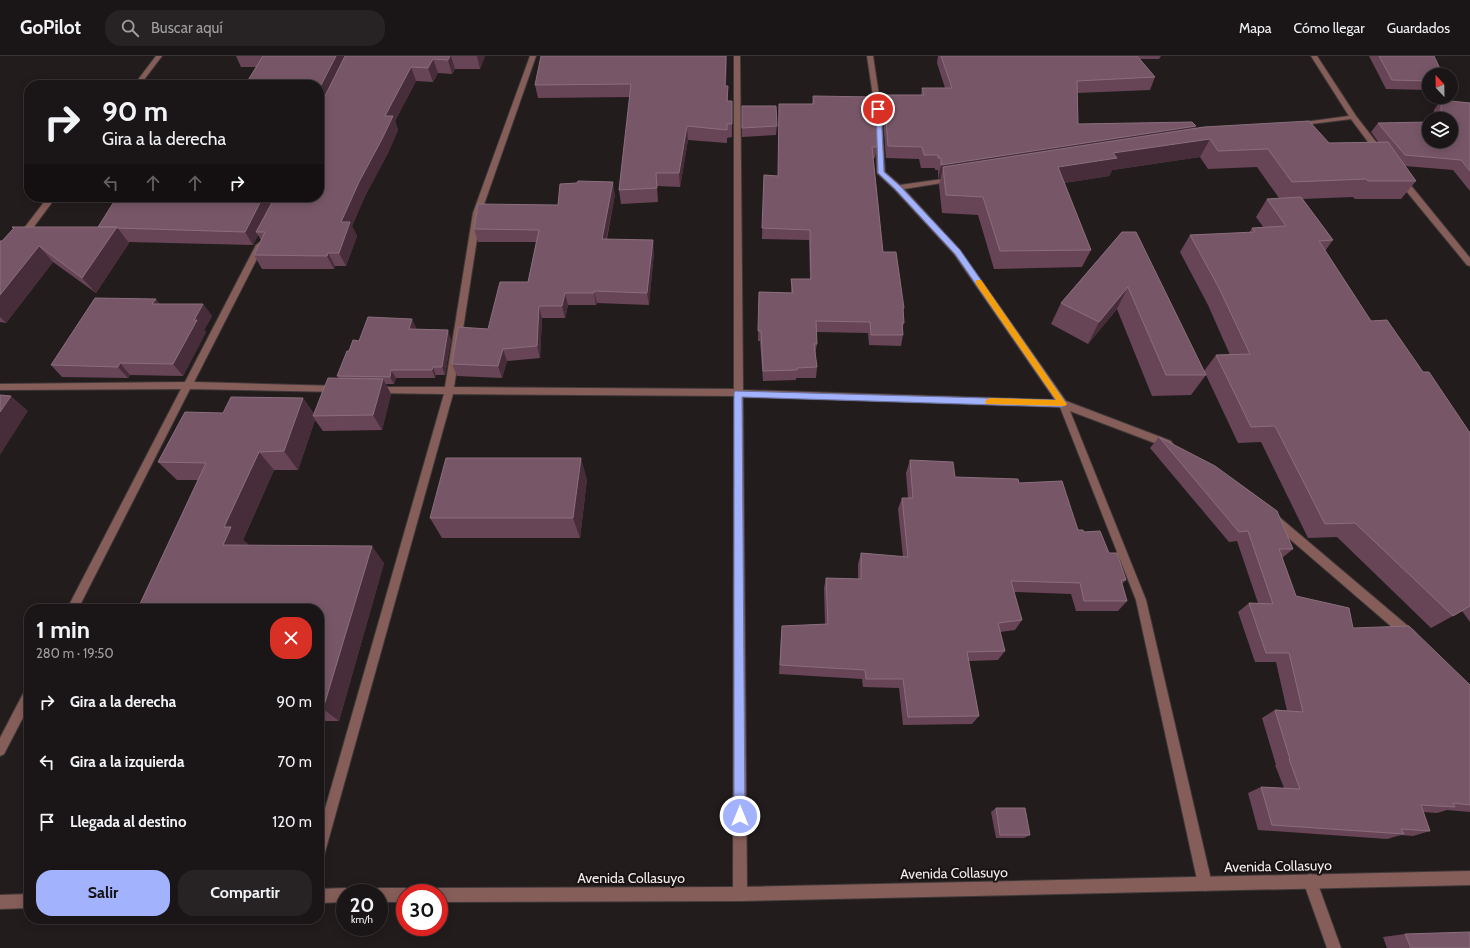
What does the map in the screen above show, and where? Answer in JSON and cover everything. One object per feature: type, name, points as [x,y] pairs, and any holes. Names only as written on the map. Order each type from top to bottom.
[{"type":"street","points":[[141,80],[159,56]]},
{"type":"street","points":[[324,834],[449,391],[477,213],[533,56]]},
{"type":"street","points":[[737,56],[740,894]]},
{"type":"street","points":[[870,56],[878,109],[881,173],[898,188],[957,252],[1062,404],[1141,600],[1205,884]]},
{"type":"street","points":[[1314,56],[1353,117],[1386,159]]},
{"type":"street","points":[[1290,127],[1353,117]]},
{"type":"street","points":[[1395,172],[1470,262]]},
{"type":"street","points":[[898,188],[960,178]]},
{"type":"street","points":[[14,246],[48,202]]},
{"type":"street","points":[[75,604],[186,385],[264,237]]},
{"type":"street","points":[[0,387],[186,385],[345,389]]},
{"type":"street","points":[[369,389],[738,393],[1062,404],[1179,448]]},
{"type":"street","points":[[1268,514],[1416,641]]},
{"type":"street","points":[[0,750],[24,704]]},
{"type":"street","name":"Avenida Collasuyo","points":[[448,895],[740,894],[1470,878]]},
{"type":"street","points":[[1310,881],[1334,948]]},
{"type":"street","points":[[324,896],[336,896]]},
{"type":"street","points":[[0,902],[24,901]]},
{"type":"building","points":[[263,56],[336,56],[324,80],[248,80]]},
{"type":"building","points":[[345,56],[450,56],[448,60],[433,59],[428,68],[411,67],[385,116],[393,116],[359,182],[341,222],[350,222],[339,253],[328,253],[327,256],[254,255],[265,232],[256,232],[272,202],[324,202],[324,98]]},
{"type":"building","points":[[541,56],[726,56],[725,86],[728,86],[727,101],[732,101],[732,124],[727,124],[727,130],[687,126],[679,173],[656,173],[657,188],[619,190],[631,84],[535,85]]},
{"type":"building","points":[[941,56],[1137,56],[1155,77],[1077,81],[1078,124],[1192,122],[1196,126],[941,165],[941,158],[938,158],[938,155],[924,155],[922,147],[888,146],[884,95],[924,95],[922,88],[952,88]]},
{"type":"building","points":[[1379,56],[1434,56],[1440,68],[1422,68],[1422,81],[1392,80]]},
{"type":"building","points":[[813,96],[875,97],[877,147],[872,147],[883,252],[896,252],[904,308],[904,323],[902,323],[903,335],[871,335],[870,322],[816,321],[817,344],[814,344],[817,367],[797,368],[797,370],[763,371],[761,331],[758,331],[759,292],[793,293],[791,279],[811,279],[810,230],[762,228],[764,175],[778,176],[779,104],[814,104]]},
{"type":"building","points":[[1458,102],[1470,103],[1470,171],[1461,160],[1405,155],[1378,123],[1422,122],[1422,148],[1458,148],[1458,112],[1441,112],[1441,104],[1458,104]]},
{"type":"building","points":[[742,106],[776,106],[777,126],[742,128]]},
{"type":"building","points":[[1309,121],[1329,143],[1388,142],[1416,181],[1368,181],[1366,179],[1292,182],[1268,149],[1218,151],[1210,139],[1113,153],[1117,158],[1058,167],[1091,250],[1000,251],[983,197],[946,195],[943,167],[1204,127]]},
{"type":"building","points":[[578,181],[613,182],[602,239],[653,240],[647,293],[594,291],[594,293],[565,293],[562,306],[539,306],[537,346],[503,349],[498,366],[452,364],[458,327],[488,329],[500,282],[528,282],[539,230],[474,229],[478,204],[558,205],[560,184],[577,183]]},
{"type":"building","points":[[1301,197],[1333,240],[1319,241],[1371,321],[1387,320],[1423,372],[1429,372],[1470,433],[1470,606],[1453,616],[1355,523],[1325,524],[1275,426],[1251,427],[1216,355],[1250,354],[1219,288],[1190,235],[1255,232],[1252,228],[1286,226],[1267,199]]},
{"type":"building","points":[[114,202],[260,202],[245,232],[98,227]]},
{"type":"building","points":[[12,227],[117,227],[82,278],[39,246],[0,295],[0,241],[2,241],[14,228]]},
{"type":"building","points":[[1122,232],[1136,232],[1206,375],[1166,375],[1128,287],[1099,322],[1061,303]]},
{"type":"building","points":[[95,298],[156,299],[152,304],[203,304],[194,320],[197,320],[173,364],[120,363],[118,367],[51,365]]},
{"type":"building","points":[[368,317],[412,319],[409,329],[448,330],[442,367],[433,367],[432,370],[391,370],[390,377],[337,376],[353,340],[359,341]]},
{"type":"building","points":[[328,378],[383,379],[373,415],[313,416]]},
{"type":"building","points":[[0,395],[11,396],[0,412]]},
{"type":"building","points":[[231,397],[303,398],[284,451],[259,452],[224,527],[231,527],[223,545],[372,546],[324,706],[324,604],[140,604],[206,463],[158,462],[185,412],[223,413]]},
{"type":"building","points":[[1159,437],[1215,466],[1277,511],[1293,549],[1279,549],[1296,596],[1349,608],[1353,628],[1409,626],[1470,685],[1470,805],[1453,803],[1455,807],[1421,805],[1430,831],[1401,829],[1404,834],[1272,825],[1261,787],[1300,789],[1289,759],[1275,710],[1303,712],[1289,653],[1266,653],[1249,603],[1273,604],[1248,531],[1239,532]]},
{"type":"building","points":[[446,458],[581,458],[573,518],[430,518]]},
{"type":"building","points":[[910,460],[953,462],[955,477],[1018,479],[1019,483],[1062,481],[1078,530],[1083,530],[1084,532],[1100,531],[1109,553],[1117,553],[1126,580],[1121,580],[1127,601],[1084,601],[1080,583],[1011,581],[1022,620],[998,623],[1005,651],[967,652],[979,716],[908,717],[903,679],[866,679],[865,670],[780,665],[782,626],[828,624],[826,578],[861,579],[861,553],[908,557],[902,498],[913,498]]},
{"type":"building","points":[[996,808],[1025,808],[1030,835],[1000,835]]},
{"type":"building","points":[[1470,932],[1470,948],[1411,948],[1405,934]]},
{"type":"slow traffic","points":[[978,282],[1062,404],[989,401]]},
{"type":"route","points":[[740,816],[738,393],[1062,404],[957,252],[898,188],[881,173],[878,109]]}]
